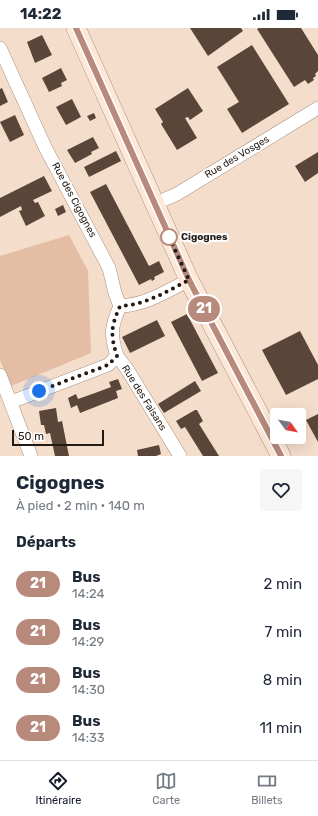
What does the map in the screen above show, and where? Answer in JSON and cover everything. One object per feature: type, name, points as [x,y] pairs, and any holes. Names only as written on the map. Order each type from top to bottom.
[{"type":"main road","points":[[76,28],[189,280],[281,456]]},
{"type":"street","name":"Rue des Cigognes","points":[[0,48],[45,147],[109,268],[120,306]]},
{"type":"street","name":"Rue des Vosges","points":[[154,204],[177,194],[318,108]]},
{"type":"street","points":[[117,356],[111,331],[120,306],[131,306],[148,302],[189,280]]},
{"type":"street","name":"Rue des Faisans","points":[[11,402],[108,365],[117,356],[127,369],[180,456]]},
{"type":"street","points":[[0,375],[31,456]]},
{"type":"shaded area","points":[[69,235],[88,271],[91,353],[11,386],[0,360],[0,256]]},
{"type":"building","points":[[190,28],[241,28],[243,31],[208,56]]},
{"type":"building","points":[[301,28],[318,55],[318,71],[315,74],[316,76],[313,78],[314,80],[308,84],[305,80],[294,87],[257,29]]},
{"type":"building","points":[[42,35],[52,55],[35,63],[27,42]]},
{"type":"building","points":[[252,45],[289,104],[242,133],[227,109],[239,102],[217,67]]},
{"type":"building","points":[[61,68],[67,80],[61,83],[62,86],[49,92],[42,78]]},
{"type":"building","points":[[2,88],[8,102],[0,106],[0,89]]},
{"type":"building","points":[[188,88],[203,111],[190,120],[188,117],[185,118],[197,138],[177,150],[161,124],[163,122],[155,109]]},
{"type":"building","points":[[72,99],[81,117],[66,125],[56,107]]},
{"type":"building","points":[[94,113],[96,118],[90,121],[87,116]]},
{"type":"building","points":[[15,115],[24,135],[10,142],[0,122]]},
{"type":"building","points":[[93,137],[99,148],[91,152],[92,154],[75,163],[67,150]]},
{"type":"building","points":[[116,151],[121,161],[89,177],[84,167]]},
{"type":"building","points":[[318,152],[318,173],[305,182],[295,166]]},
{"type":"building","points":[[44,176],[52,191],[33,200],[35,203],[38,202],[45,216],[26,226],[19,211],[22,210],[21,206],[0,217],[0,198]]},
{"type":"building","points":[[106,184],[149,266],[159,261],[164,272],[154,277],[155,279],[152,281],[151,279],[139,285],[90,192]]},
{"type":"building","points":[[63,205],[66,212],[58,216],[55,209]]},
{"type":"building","points":[[187,314],[218,373],[202,381],[171,322]]},
{"type":"building","points":[[157,320],[165,336],[130,353],[122,337]]},
{"type":"building","points":[[300,331],[318,365],[318,379],[286,395],[262,350]]},
{"type":"building","points":[[118,379],[122,389],[116,391],[118,398],[80,413],[77,405],[71,408],[68,398],[76,394],[78,399],[111,387],[109,382]]},
{"type":"building","points":[[195,381],[201,391],[164,413],[158,404]]},
{"type":"building","points":[[56,408],[58,422],[62,421],[69,456],[55,456],[50,433],[46,434],[44,425],[41,425],[39,411]]},
{"type":"building","points":[[197,410],[203,421],[199,424],[219,456],[203,456],[185,427],[181,429],[176,421]]},
{"type":"building","points":[[318,414],[318,442],[306,420]]},
{"type":"building","points":[[159,445],[161,454],[156,456],[138,456],[137,450]]},
{"type":"bus line","name":"21","points":[[76,28],[189,280],[281,456]]},
{"type":"place","name":"Cigognes","points":[[169,237]]},
{"type":"route","points":[[39,391],[108,365],[117,356],[113,345],[111,331],[120,306],[131,306],[148,302],[189,280],[169,237]]}]
